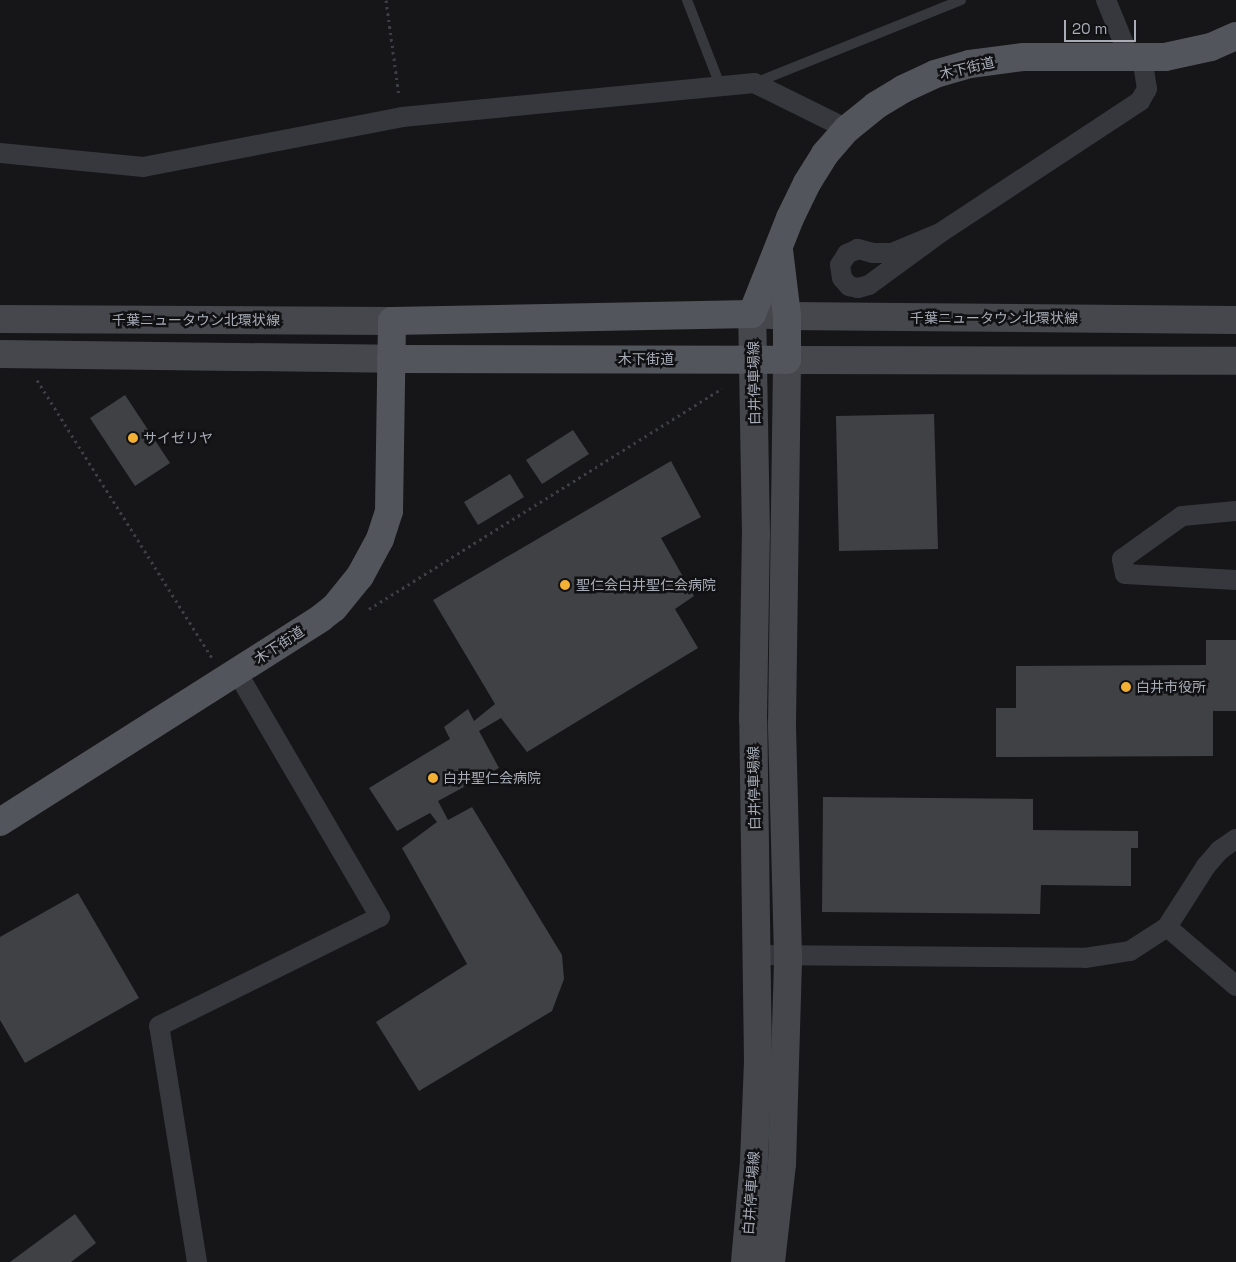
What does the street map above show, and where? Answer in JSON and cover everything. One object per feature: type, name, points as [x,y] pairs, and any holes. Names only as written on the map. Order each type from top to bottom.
[{"type":"main road","name":"木下街道","points":[[752,314],[778,246],[807,183],[825,154],[847,129],[875,106],[903,89],[935,74],[970,64],[1023,57],[1166,57],[1210,47],[1236,36]]},
{"type":"main road","points":[[778,246],[787,316],[787,360],[1236,361]]},
{"type":"main road","points":[[392,320],[752,314]]},
{"type":"main road","name":"千葉ニュータウン北環状線","points":[[752,314],[787,316],[1236,320]]},
{"type":"main road","name":"白井停車場線","points":[[745,1262],[753,1170],[758,1061],[753,719],[756,535],[752,314]]},
{"type":"main road","name":"千葉ニュータウン北環状線","points":[[0,318],[392,320]]},
{"type":"main road","name":"木下街道","points":[[0,822],[231,676],[334,608],[360,576],[380,539],[389,511],[392,320]]},
{"type":"main road","points":[[10,354],[391,359]]},
{"type":"main road","name":"木下街道","points":[[391,359],[787,360]]},
{"type":"main road","name":"白井停車場線","points":[[771,1262],[782,1164],[788,956],[782,723],[787,360]]},
{"type":"street","points":[[940,233],[1140,101],[1147,89],[1136,56],[1106,0]]},
{"type":"street","points":[[0,153],[142,167],[402,117],[754,83],[847,129]]},
{"type":"street","points":[[1236,511],[1182,516],[1122,559],[1125,574],[1236,580]]},
{"type":"street","points":[[197,1262],[159,1026],[380,917],[231,676]]},
{"type":"street","points":[[757,955],[1085,958],[1130,951],[1167,926],[1206,866],[1220,850],[1236,839]]},
{"type":"street","points":[[1167,926],[1236,986]]},
{"type":"lane","points":[[687,0],[720,85]]},
{"type":"lane","points":[[754,83],[960,0]]},
{"type":"path","points":[[386,0],[402,117]]},
{"type":"path","points":[[10,354],[231,676]]},
{"type":"path","points":[[364,612],[722,388]]},
{"type":"building","points":[[125,395],[170,463],[135,486],[90,418]]},
{"type":"building","points":[[934,414],[938,549],[839,551],[836,416]]},
{"type":"building","points":[[573,430],[589,454],[542,484],[526,460]]},
{"type":"building","name":"白井聖仁会病院","points":[[671,461],[701,517],[661,538],[694,596],[675,609],[698,648],[527,752],[501,718],[479,731],[499,768],[438,801],[448,820],[472,807],[562,955],[564,979],[552,1011],[419,1091],[376,1022],[467,964],[402,848],[437,822],[430,813],[397,831],[369,788],[450,739],[444,727],[468,709],[474,721],[495,704],[433,600]]},
{"type":"building","points":[[510,474],[524,497],[478,525],[464,502]]},
{"type":"building","name":"白井市役所","points":[[1206,640],[1236,640],[1236,711],[1213,711],[1213,756],[996,757],[996,708],[1016,708],[1016,666],[1206,665]]},
{"type":"building","points":[[823,797],[1033,799],[1033,830],[1138,831],[1138,848],[1131,848],[1131,886],[1041,885],[1040,914],[822,912]]},
{"type":"building","points":[[78,893],[139,998],[25,1063],[0,1020],[0,937]]},
{"type":"building","points":[[75,1214],[96,1243],[71,1262],[10,1262]]},
{"type":"place","name":"サイゼリヤ","points":[[133,438]]},
{"type":"place","name":"聖仁会白井聖仁会病院","points":[[565,585]]},
{"type":"place","name":"白井市役所","points":[[1126,687]]},
{"type":"place","name":"白井聖仁会病院","points":[[433,778]]}]
